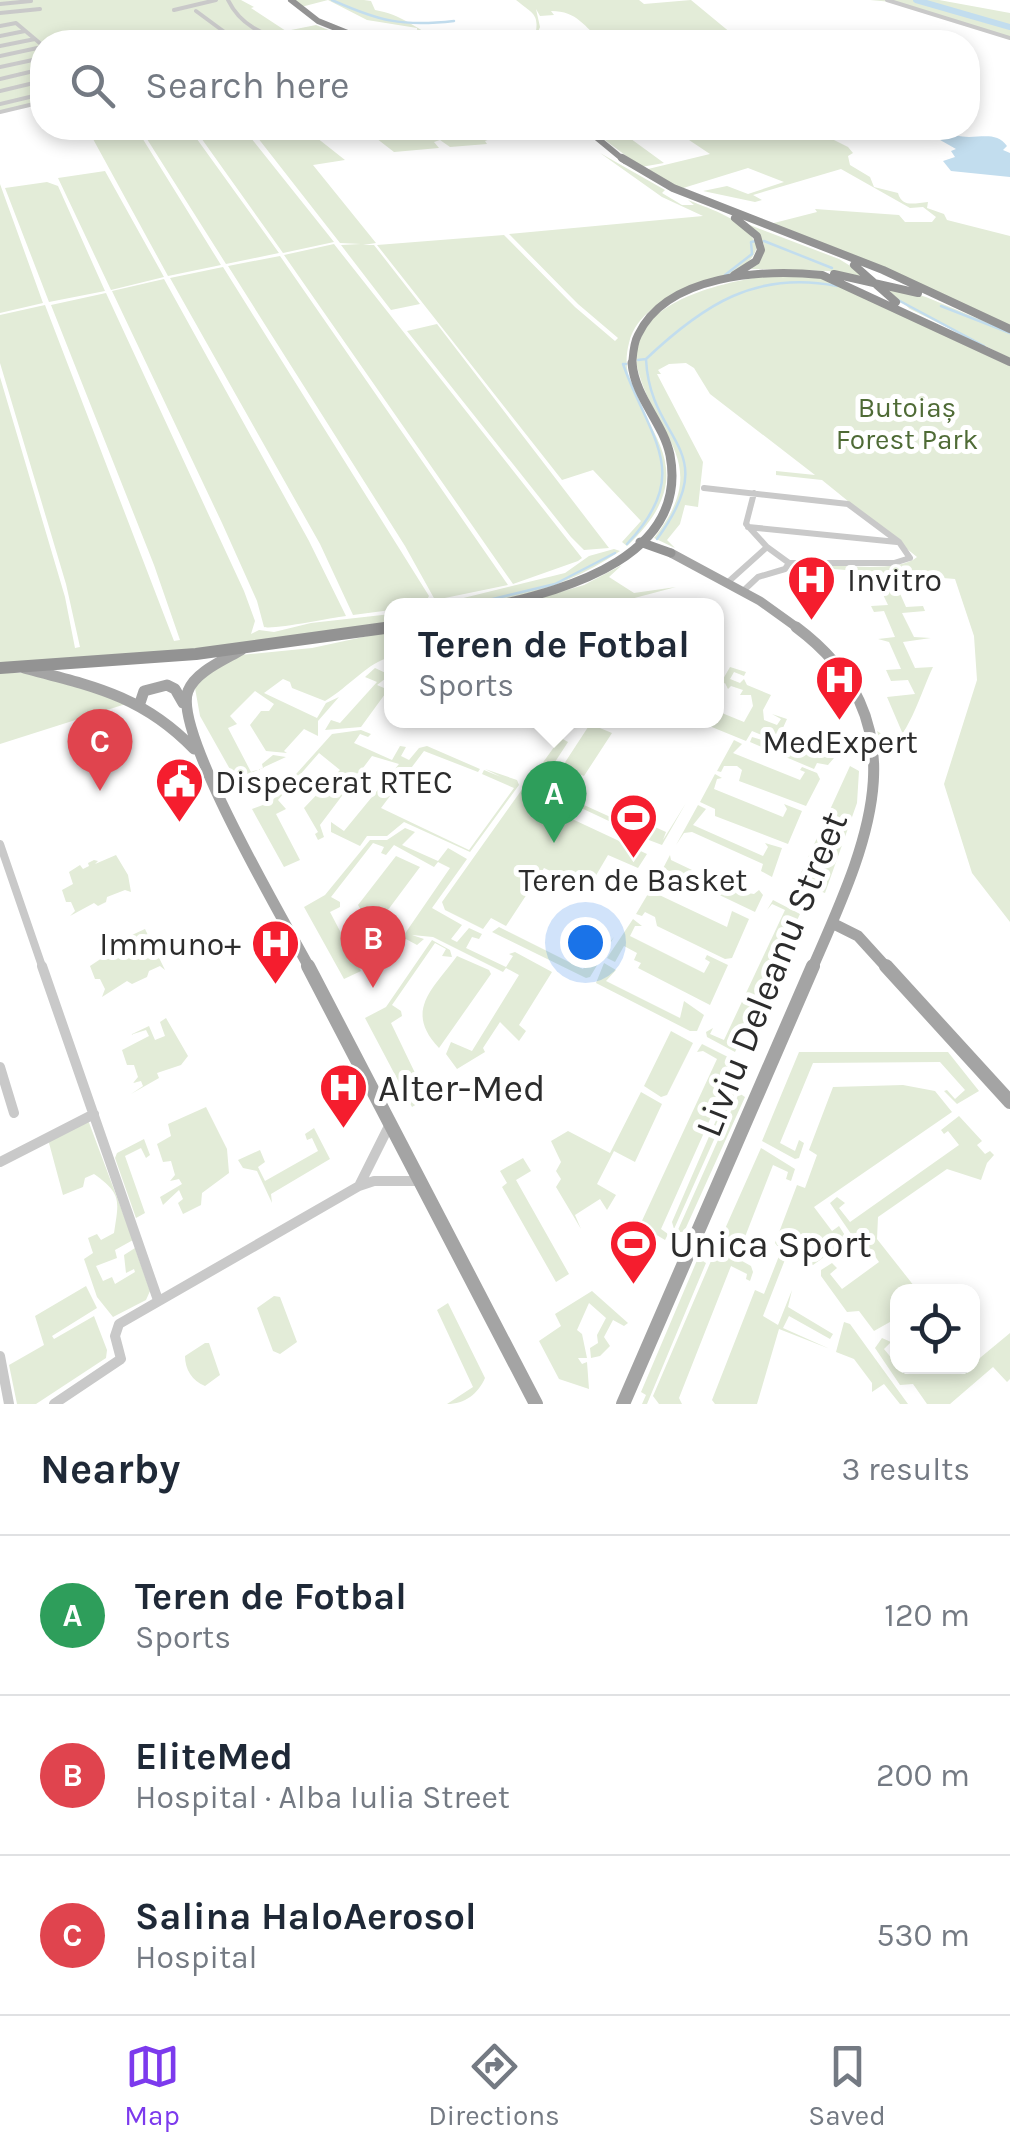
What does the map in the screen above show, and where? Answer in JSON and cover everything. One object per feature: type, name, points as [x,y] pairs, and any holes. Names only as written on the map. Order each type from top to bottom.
[{"type":"highway","points":[[288,0],[333,30]]},
{"type":"highway","points":[[598,140],[651,181],[883,270],[1010,330]]},
{"type":"highway","points":[[599,140],[650,176],[848,262],[870,276],[905,309],[928,322]]},
{"type":"highway","points":[[669,554],[651,537],[669,509],[670,453],[633,376],[633,346],[646,322],[662,306],[748,267],[761,250],[757,236],[727,213]]},
{"type":"highway","points":[[722,279],[804,272],[860,278],[893,285],[1010,330]]},
{"type":"highway","points":[[804,272],[843,281],[1010,362]]},
{"type":"highway","points":[[573,586],[612,567],[644,541],[662,518],[671,490]]},
{"type":"highway","points":[[524,598],[571,582],[614,560],[649,527],[671,490]]},
{"type":"highway","points":[[644,541],[669,554]]},
{"type":"highway","points":[[525,598],[581,580],[644,541]]},
{"type":"highway","points":[[527,598],[573,586],[616,566],[642,547],[669,554]]},
{"type":"highway","points":[[0,668],[242,649],[384,628]]},
{"type":"main road","name":"Liviu Deleanu Street","points":[[623,1404],[864,848],[875,807],[876,768],[870,736],[854,694],[828,658],[790,622],[669,554]]},
{"type":"main road","points":[[161,714],[178,714],[198,676],[242,649]]},
{"type":"main road","points":[[23,668],[140,702],[161,714],[197,752]]},
{"type":"main road","points":[[140,702],[148,689],[170,686],[183,705],[197,752],[536,1404]]},
{"type":"main road","points":[[832,922],[858,936],[1010,1102]]},
{"type":"street","points":[[174,10],[216,0]]},
{"type":"street","points":[[228,0],[255,30]]},
{"type":"street","points":[[887,0],[1010,38]]},
{"type":"street","points":[[0,4],[31,1]]},
{"type":"street","points":[[0,13],[40,9]]},
{"type":"street","points":[[196,12],[222,30]]},
{"type":"street","points":[[0,24],[13,20]]},
{"type":"street","points":[[218,27],[245,22]]},
{"type":"street","points":[[0,24],[16,23],[30,34]]},
{"type":"street","points":[[0,36],[25,30]]},
{"type":"street","points":[[0,46],[30,39]]},
{"type":"street","points":[[0,56],[30,49]]},
{"type":"street","points":[[0,68],[30,61]]},
{"type":"street","points":[[0,79],[30,72]]},
{"type":"street","points":[[0,91],[30,84]]},
{"type":"street","points":[[0,104],[30,97]]},
{"type":"street","points":[[0,112],[30,105]]},
{"type":"street","points":[[704,488],[848,504],[899,542],[910,556],[907,562],[789,563],[748,527]]},
{"type":"street","points":[[748,527],[754,493]]},
{"type":"street","points":[[748,527],[899,542]]},
{"type":"street","points":[[727,584],[767,547]]},
{"type":"street","points":[[742,592],[755,578],[785,570],[789,563]]},
{"type":"street","points":[[0,844],[158,1300]]},
{"type":"street","points":[[0,1068],[14,1113]]},
{"type":"street","points":[[0,1162],[94,1114]]},
{"type":"street","points":[[359,1186],[368,1173],[381,1134],[390,1124]]},
{"type":"street","points":[[54,1404],[121,1359],[116,1328],[158,1300],[359,1186],[390,1180],[419,1181]]},
{"type":"street","points":[[0,1356],[9,1404]]},
{"type":"green space","points":[[0,0],[241,0],[284,30],[30,30],[30,106],[0,112]]},
{"type":"green space","points":[[294,0],[328,0],[301,7]]},
{"type":"green space","points":[[328,0],[371,1],[375,10],[401,18],[422,30],[417,28],[367,20]]},
{"type":"green space","points":[[516,0],[639,0],[644,4],[691,0],[727,30],[589,30],[574,17],[551,11],[554,15],[540,16],[536,9],[540,27],[536,30],[535,16]]},
{"type":"green space","points":[[870,0],[939,0],[1010,13],[1010,37],[892,2]]},
{"type":"green space","points":[[316,25],[329,30],[291,30]]},
{"type":"green space","points":[[94,140],[143,140],[221,265],[168,276]]},
{"type":"green space","points":[[148,140],[198,140],[279,253],[226,264]]},
{"type":"green space","points":[[203,140],[253,140],[334,242],[283,253]]},
{"type":"green space","points":[[259,140],[320,140],[345,160],[313,165],[376,243],[363,245],[374,245],[420,304],[391,310],[341,245],[361,244],[340,243]]},
{"type":"green space","points":[[378,140],[440,140],[434,142],[439,148],[394,152]]},
{"type":"green space","points":[[440,140],[488,140],[487,144],[450,147]]},
{"type":"green space","points":[[605,140],[632,140],[664,163],[641,167]]},
{"type":"green space","points":[[689,140],[834,140],[848,147],[853,153],[848,156],[850,165],[870,177],[874,187],[898,193],[906,203],[928,202],[927,208],[944,214],[947,220],[1010,236],[1010,327],[770,224],[817,212],[815,209],[899,215],[905,222],[932,222],[936,217],[923,207],[910,208],[841,169],[753,195],[762,200],[755,202],[703,191],[727,186],[748,194],[784,182],[748,168],[680,189],[648,169],[710,154]]},
{"type":"green space","points":[[600,153],[665,190],[662,193],[682,205],[694,205],[688,200],[727,217],[745,229],[757,246],[749,261],[735,272],[655,307],[639,322],[629,343],[627,369],[665,461],[665,486],[654,514],[627,546],[622,542],[641,521],[593,470],[562,480],[377,245],[504,235],[575,307],[615,341],[618,338],[578,304],[509,234],[703,216],[662,197]]},
{"type":"green space","points":[[105,171],[164,277],[111,290],[58,178]]},
{"type":"green space","points":[[47,182],[58,186],[105,291],[49,302],[5,188]]},
{"type":"green space","points":[[0,184],[43,303],[0,313]]},
{"type":"green space","points":[[747,224],[839,259],[870,278],[829,271],[751,269],[762,257],[764,244]]},
{"type":"green space","points":[[334,244],[582,558],[513,584],[284,255]]},
{"type":"green space","points":[[280,256],[508,585],[434,598],[228,266]]},
{"type":"green space","points":[[223,267],[428,598],[384,598],[384,611],[353,615],[320,544],[170,278]]},
{"type":"green space","name":"Butoiaș Forest Park","points":[[780,274],[817,276],[1010,366],[1010,922],[972,873],[944,784],[977,680],[974,636],[955,579],[805,564],[881,567],[917,557],[822,480],[776,475],[776,471],[815,475],[710,394],[694,368],[686,363],[669,364],[657,374],[703,462],[698,507],[685,505],[680,524],[667,540],[675,548],[654,538],[671,512],[679,491],[680,471],[676,453],[639,374],[637,349],[645,328],[661,311],[683,298],[735,282]]},
{"type":"green space","points":[[164,279],[309,541],[346,616],[264,627],[257,601],[222,523],[112,291]]},
{"type":"green space","points":[[881,284],[926,297],[1010,332],[1010,358],[910,309]]},
{"type":"green space","points":[[106,293],[244,591],[255,621],[251,634],[384,615],[384,623],[197,649],[0,663],[0,377],[65,597],[75,648],[80,647],[66,584],[0,363],[0,315],[45,305],[174,641],[180,640],[51,305]]},
{"type":"green space","points":[[437,324],[609,548],[584,550],[571,537],[407,331]]},
{"type":"green space","points":[[620,551],[576,576],[530,593],[506,598],[463,598],[565,573],[589,556]]},
{"type":"green space","points":[[622,565],[609,577],[634,593],[676,587],[634,598],[540,598],[584,585]]},
{"type":"green space","points":[[875,578],[894,580],[906,607],[923,606],[925,611],[902,613],[914,637],[931,638],[903,642],[915,668],[933,667],[906,728],[891,747],[883,751],[877,731],[885,736],[902,732],[887,697],[915,694],[908,680],[891,681],[886,670],[901,669],[889,642],[878,639],[895,637],[884,611],[874,612],[871,606],[888,605]]},
{"type":"green space","points":[[384,633],[384,660],[325,701],[292,688],[283,679],[264,693],[317,718],[326,703],[339,697],[318,721],[318,736],[304,729],[284,751],[287,753],[266,751],[250,725],[261,711],[269,711],[274,704],[255,691],[230,716],[237,724],[228,728],[251,772],[260,769],[236,780],[200,716],[195,688],[202,678],[240,655],[312,648]]},
{"type":"green space","points":[[730,667],[746,672],[744,676],[734,672],[730,679],[740,683],[744,679],[747,685],[771,695],[763,710],[764,720],[777,725],[781,719],[772,714],[787,719],[782,730],[797,737],[795,749],[816,758],[820,751],[834,758],[828,765],[817,763],[814,769],[750,742],[752,737],[762,740],[764,736],[752,731],[746,741],[714,728],[724,728],[724,714],[744,722],[753,706],[751,695],[740,695],[743,690],[731,686],[728,689],[724,677]]},
{"type":"green space","points":[[375,668],[384,672],[384,680],[377,685],[384,688],[384,695],[361,727],[325,730],[331,720],[340,723],[377,682],[365,677]]},
{"type":"green space","points":[[0,673],[27,673],[132,702],[0,744]]},
{"type":"green space","points":[[568,728],[561,738],[568,742],[540,785],[650,835],[655,827],[666,832],[663,840],[686,803],[662,845],[612,826],[628,830],[528,783]]},
{"type":"green space","points":[[587,728],[612,733],[584,776],[562,767]]},
{"type":"green space","points":[[361,730],[371,734],[360,734],[354,743],[392,760],[400,746],[406,747],[401,756],[409,760],[419,748],[427,746],[480,769],[478,772],[424,751],[381,808],[469,850],[514,788],[482,774],[484,770],[517,780],[519,785],[470,852],[404,822],[387,836],[367,836],[360,846],[331,832],[331,822],[344,831],[399,764],[372,756],[320,825],[324,837],[318,840],[318,832],[304,808],[340,770],[319,753],[278,800],[286,809],[276,814],[300,860],[284,867],[252,809],[271,802],[332,734]]},
{"type":"green space","points":[[734,740],[742,744],[733,753],[800,780],[805,772],[800,770],[802,767],[817,773],[820,779],[806,806],[739,781],[742,770],[737,766],[724,766],[721,772],[717,771]]},
{"type":"green space","points":[[273,755],[286,757],[263,768],[262,764]]},
{"type":"green space","points":[[850,766],[859,771],[857,803],[825,893],[810,887],[803,902],[814,910],[789,899]]},
{"type":"green space","points":[[715,774],[722,778],[717,779],[714,789],[783,817],[787,809],[784,804],[802,811],[788,844],[715,816],[715,809],[700,802]]},
{"type":"green space","points":[[523,788],[529,791],[525,797],[647,854],[638,868],[608,855],[588,889],[544,868],[506,926],[491,918],[483,929],[445,910],[442,902]]},
{"type":"green space","points":[[698,805],[706,809],[693,825],[763,856],[768,847],[765,843],[782,848],[772,877],[761,871],[763,864],[692,832],[684,833],[676,845]]},
{"type":"green space","points":[[405,828],[415,832],[402,845],[438,861],[448,848],[467,859],[432,908],[462,925],[451,939],[457,942],[469,928],[482,934],[479,939],[472,937],[466,948],[506,967],[513,956],[509,954],[515,952],[552,972],[519,1025],[526,1031],[519,1041],[500,1022],[483,1048],[485,1052],[457,1069],[446,1054],[451,1042],[472,1051],[519,975],[506,968],[503,972],[433,937],[412,935],[424,939],[417,945],[389,930],[404,935],[450,868],[438,862],[434,867],[394,845],[386,855],[381,853],[384,847],[373,843],[331,897],[340,902],[340,907],[330,912],[361,971],[344,979],[304,907],[325,895],[370,840],[387,840]]},
{"type":"green space","points":[[116,855],[128,875],[131,892],[125,890],[107,897],[106,902],[98,906],[94,903],[70,916],[75,911],[62,890],[73,884],[69,872]]},
{"type":"green space","points":[[670,855],[671,860],[736,891],[754,894],[759,890],[763,895],[755,912],[667,870],[662,878],[659,876]]},
{"type":"green space","points":[[396,856],[420,867],[376,926],[385,942],[382,944],[358,905]]},
{"type":"green space","points":[[658,877],[665,883],[659,883],[655,893],[727,927],[732,911],[749,919],[732,958],[725,959],[657,926],[655,917],[645,912],[642,916],[636,914]]},
{"type":"green space","points":[[773,900],[800,914],[735,1052],[707,1037],[706,1032],[713,1028],[710,1034],[724,1040],[785,910],[772,904],[767,910]]},
{"type":"green space","points":[[633,919],[642,926],[635,926],[630,936],[704,973],[710,962],[705,959],[707,955],[728,965],[710,1005],[638,968],[641,963],[634,960],[637,953],[624,946],[615,962],[607,958]]},
{"type":"green space","points":[[499,927],[583,969],[598,947],[604,949],[614,937],[586,978],[492,932]]},
{"type":"green space","points":[[145,929],[165,970],[160,966],[149,971],[147,977],[132,984],[127,981],[102,997],[105,989],[90,966],[102,958],[99,950]]},
{"type":"green space","points":[[432,940],[450,950],[452,957],[442,956],[446,949],[435,943],[392,1005],[402,1016],[391,1023],[427,1098],[412,1107],[365,1018],[386,1007]]},
{"type":"green space","points":[[457,956],[491,974],[439,1048],[429,1035],[423,1012],[431,990]]},
{"type":"green space","points":[[604,963],[616,970],[606,981],[680,1018],[684,1001],[704,1015],[697,1031],[690,1031],[596,983]]},
{"type":"green space","points":[[166,1018],[188,1056],[181,1065],[157,1073],[159,1078],[131,1094],[143,1086],[141,1081],[133,1083],[138,1077],[134,1065],[127,1065],[122,1050],[149,1036],[146,1030],[130,1035],[149,1026],[155,1040],[165,1036],[160,1022]]},
{"type":"green space","points":[[671,1031],[693,1043],[667,1095],[661,1097],[644,1086]]},
{"type":"green space","points":[[702,1044],[736,1061],[661,1229],[668,1234],[665,1240],[640,1225],[717,1059],[697,1052]]},
{"type":"green space","points":[[799,1052],[948,1052],[979,1091],[957,1104],[944,1091],[955,1099],[965,1090],[940,1062],[813,1063],[780,1143],[795,1151],[799,1140],[804,1143],[795,1159],[762,1141]]},
{"type":"green space","points":[[740,1065],[747,1066],[674,1229],[672,1222]]},
{"type":"green space","points":[[903,1085],[935,1091],[952,1112],[814,1207],[832,1231],[839,1226],[848,1240],[813,1265],[778,1247],[775,1243],[797,1185],[805,1188],[817,1155],[809,1150],[833,1087]]},
{"type":"green space","points":[[641,1092],[662,1104],[635,1162],[614,1151],[597,1184],[616,1195],[607,1210],[600,1199],[575,1215],[581,1229],[556,1187],[561,1179],[556,1171],[561,1162],[551,1141],[568,1131],[610,1153]]},
{"type":"green space","points":[[739,1093],[745,1097],[684,1232],[677,1232]]},
{"type":"green space","points":[[206,1107],[227,1149],[229,1173],[202,1193],[201,1205],[183,1214],[178,1203],[183,1199],[179,1190],[163,1205],[160,1197],[182,1184],[179,1179],[170,1181],[175,1175],[171,1161],[163,1162],[157,1144],[171,1136],[168,1124]]},
{"type":"green space","points":[[959,1116],[982,1141],[977,1145],[985,1154],[990,1151],[994,1155],[981,1180],[947,1169],[878,1217],[877,1239],[912,1284],[890,1284],[890,1322],[874,1331],[859,1311],[847,1312],[821,1276],[821,1270],[832,1263],[837,1268],[830,1274],[842,1289],[879,1262],[868,1246],[862,1250],[830,1203],[837,1197],[845,1203],[839,1208],[850,1222],[959,1145],[948,1131],[944,1134],[941,1130]]},
{"type":"green space","points":[[88,1120],[133,1240],[115,1250],[117,1258],[96,1266],[103,1281],[112,1277],[115,1284],[135,1272],[134,1269],[126,1273],[124,1255],[135,1248],[150,1291],[146,1300],[113,1317],[97,1297],[84,1259],[93,1253],[88,1238],[97,1234],[101,1240],[114,1233],[114,1193],[94,1174],[85,1178],[83,1187],[63,1195],[49,1143],[50,1138]]},
{"type":"green space","points":[[314,1128],[330,1159],[271,1194],[272,1203],[257,1171],[243,1168],[238,1160],[260,1150],[265,1162],[258,1167],[265,1181],[318,1151],[312,1138],[307,1140],[305,1134]]},
{"type":"green space","points":[[144,1139],[150,1155],[146,1158],[141,1148],[125,1156],[145,1213],[136,1218],[115,1158],[117,1153]]},
{"type":"green space","points":[[761,1148],[795,1169],[791,1181],[786,1179],[788,1172],[773,1165],[743,1242],[758,1251],[761,1244],[764,1246],[756,1260],[720,1240]]},
{"type":"green space","points":[[523,1158],[531,1171],[516,1180],[569,1274],[556,1282],[502,1187],[507,1183],[500,1171]]},
{"type":"green space","points":[[717,1247],[751,1266],[750,1281],[747,1274],[731,1266],[679,1398],[682,1404],[659,1404],[653,1396]]},
{"type":"green space","points":[[779,1256],[786,1257],[763,1316],[778,1325],[792,1290],[788,1307],[833,1334],[830,1339],[789,1316],[783,1328],[830,1349],[779,1329],[757,1404],[715,1404],[712,1400],[755,1290],[764,1294]]},
{"type":"green space","points":[[698,1258],[706,1263],[647,1404],[642,1404],[646,1395],[641,1392]]},
{"type":"green space","points":[[86,1286],[97,1308],[52,1336],[54,1339],[94,1316],[107,1350],[106,1358],[36,1404],[17,1404],[9,1365],[44,1345],[35,1316]]},
{"type":"green space","points":[[592,1291],[628,1323],[624,1326],[613,1320],[604,1337],[610,1346],[600,1356],[591,1358],[590,1348],[598,1343],[597,1335],[606,1318],[589,1303],[577,1330],[582,1334],[587,1358],[578,1358],[582,1364],[587,1362],[589,1389],[559,1379],[539,1341],[561,1326],[555,1314]]},
{"type":"green space","points":[[274,1296],[280,1297],[297,1342],[280,1354],[273,1351],[257,1308]]},
{"type":"green space","points":[[448,1303],[485,1378],[470,1397],[447,1404],[473,1387],[437,1310]]},
{"type":"green space","points":[[844,1322],[850,1324],[908,1404],[900,1404],[884,1384],[872,1392],[872,1383],[854,1359],[836,1352]]},
{"type":"green space","points":[[1010,1333],[1010,1379],[1007,1382],[993,1367],[950,1404],[927,1404],[913,1384],[900,1385],[893,1374],[980,1374],[980,1358]]},
{"type":"green space","points":[[882,1338],[890,1342],[884,1349],[890,1356],[890,1370],[875,1348]]},
{"type":"green space","points":[[209,1343],[220,1375],[205,1386],[190,1374],[185,1356]]},
{"type":"water","points":[[980,136],[986,136],[1001,140],[1007,146],[1003,150],[1010,153],[1010,177],[951,171],[943,161],[955,157],[951,151],[956,149],[940,140],[980,140]]},
{"type":"waterway","points":[[332,0],[391,21],[454,21]]},
{"type":"waterway","points":[[916,0],[1010,27]]},
{"type":"waterway","points":[[725,275],[752,254],[751,242],[756,241]]},
{"type":"waterway","points":[[764,241],[832,268]]},
{"type":"waterway","points":[[646,359],[688,323],[732,296],[781,283],[837,286]]},
{"type":"waterway","points":[[898,300],[984,346]]},
{"type":"waterway","points":[[941,306],[1010,333]]},
{"type":"waterway","points":[[638,360],[646,359]]},
{"type":"waterway","points":[[646,359],[650,388],[684,464],[685,484],[657,539]]},
{"type":"waterway","points":[[626,364],[654,436],[662,476],[658,497],[647,519],[627,544]]},
{"type":"waterway","points":[[497,598],[555,584],[615,553]]},
{"type":"place","name":"Invitro","points":[[812,622]]},
{"type":"place","name":"MedExpert","points":[[840,722]]},
{"type":"place","name":"Salina HaloAerosol","points":[[100,791]]},
{"type":"place","name":"Dispecerat RTEC","points":[[180,824]]},
{"type":"place","name":"Teren de Fotbal","points":[[554,843]]},
{"type":"place","name":"Teren de Basket","points":[[633,860]]},
{"type":"place","name":"Immuno+","points":[[276,986]]},
{"type":"place","name":"EliteMed","points":[[373,988]]},
{"type":"place","name":"Alter-Med","points":[[343,1130]]},
{"type":"place","name":"Unica Sport","points":[[634,1286]]}]
